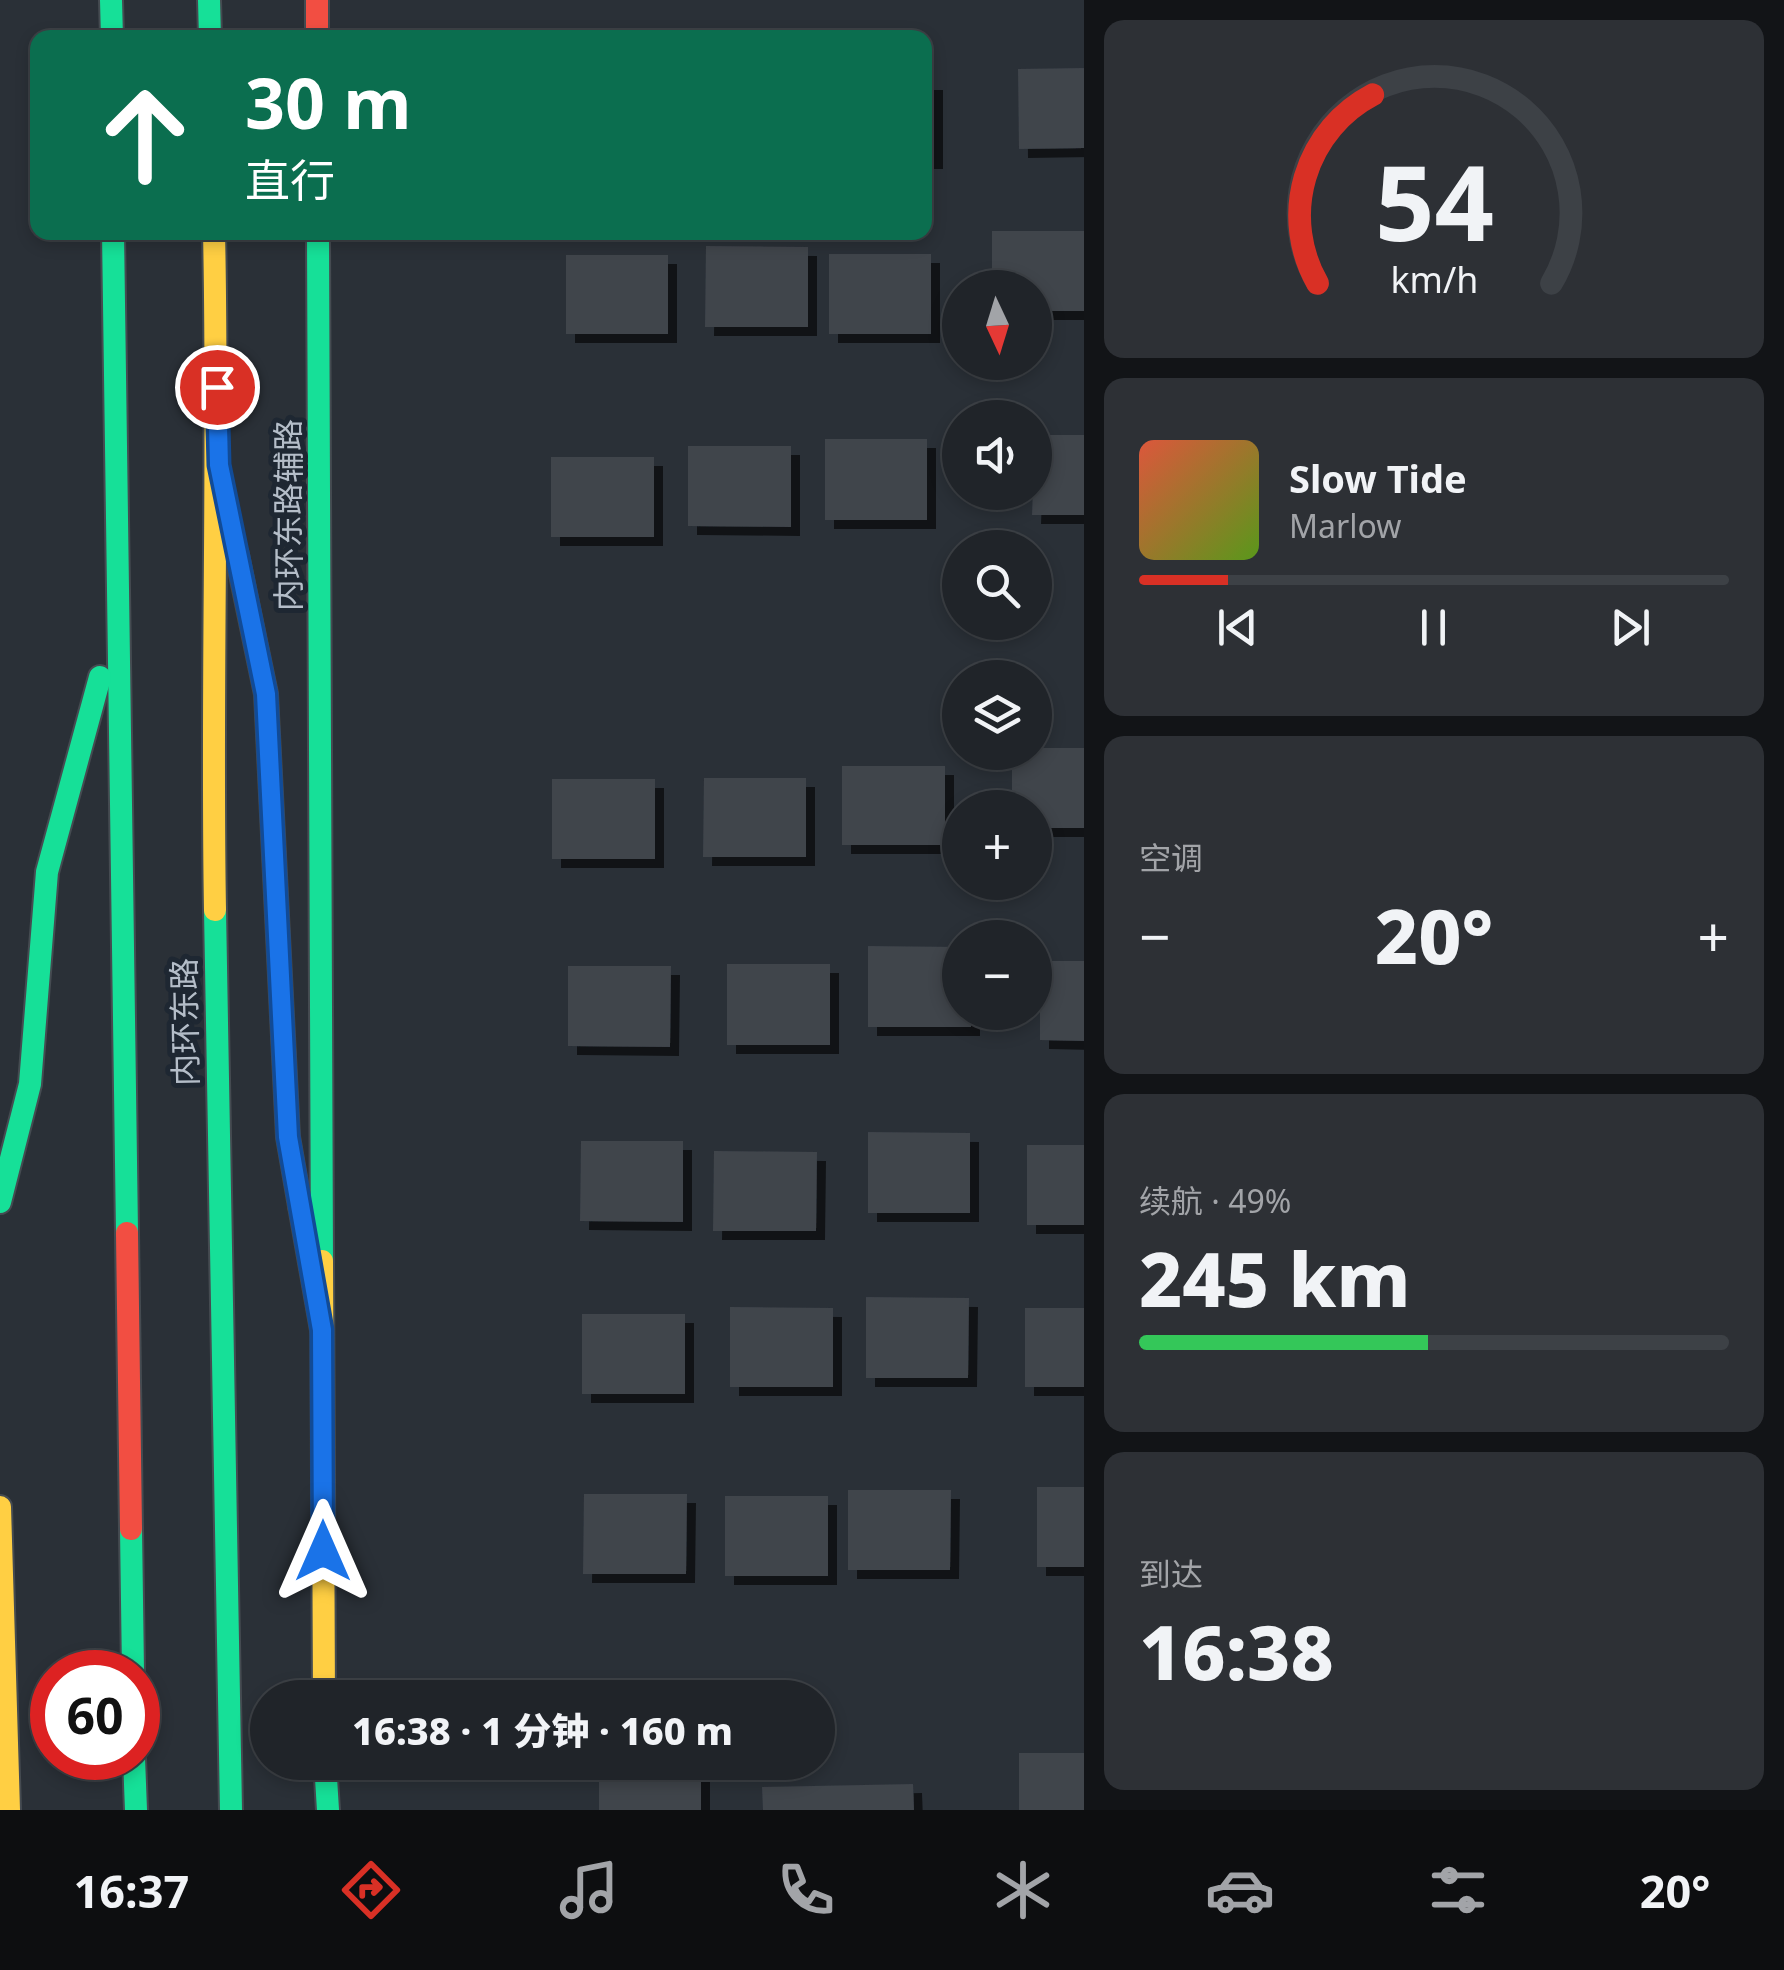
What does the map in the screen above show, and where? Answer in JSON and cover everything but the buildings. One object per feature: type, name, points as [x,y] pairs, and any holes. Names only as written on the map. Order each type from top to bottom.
[{"type":"main road","points":[[111,0],[112,30]]},
{"type":"main road","points":[[209,0],[210,30]]},
{"type":"main road","points":[[317,0],[317,30]]},
{"type":"main road","name":"内环东路","points":[[113,240],[132,1650]]},
{"type":"main road","name":"内环东路","points":[[214,240],[219,465],[212,716],[231,1810]]},
{"type":"main road","name":"内环东路辅路","points":[[318,240],[324,1680]]},
{"type":"main road","points":[[219,465],[266,694],[288,1137],[322,1330]]},
{"type":"main road","points":[[0,1202],[30,1084],[47,872],[117,616]]},
{"type":"main road","points":[[0,1507],[9,1810]]},
{"type":"main road","points":[[326,1780],[328,1810]]},
{"type":"traffic: fast","points":[[111,0],[112,30]]},
{"type":"traffic: fast","points":[[209,0],[210,30]]},
{"type":"traffic: fast","points":[[113,240],[127,1233]]},
{"type":"traffic: fast","points":[[318,240],[322,1261]]},
{"type":"traffic: fast","points":[[237,555],[266,694],[288,1137],[300,1206]]},
{"type":"traffic: fast","points":[[0,1202],[30,1084],[47,872],[100,677]]},
{"type":"traffic: fast","points":[[215,910],[231,1810]]},
{"type":"traffic: fast","points":[[131,1529],[133,1650]]},
{"type":"traffic: fast","points":[[135,1780],[136,1810]]},
{"type":"traffic: fast","points":[[326,1780],[328,1810]]},
{"type":"traffic: slow","points":[[214,240],[215,910]]},
{"type":"traffic: slow","points":[[322,1261],[324,1680]]},
{"type":"traffic: slow","points":[[0,1507],[9,1810]]},
{"type":"traffic: jam","points":[[317,0],[317,30]]},
{"type":"traffic: jam","points":[[300,1206],[322,1330]]},
{"type":"traffic: jam","points":[[127,1233],[131,1529]]},
{"type":"route","points":[[217,387],[219,465],[266,694],[288,1137],[322,1330],[323,1551]]}]
